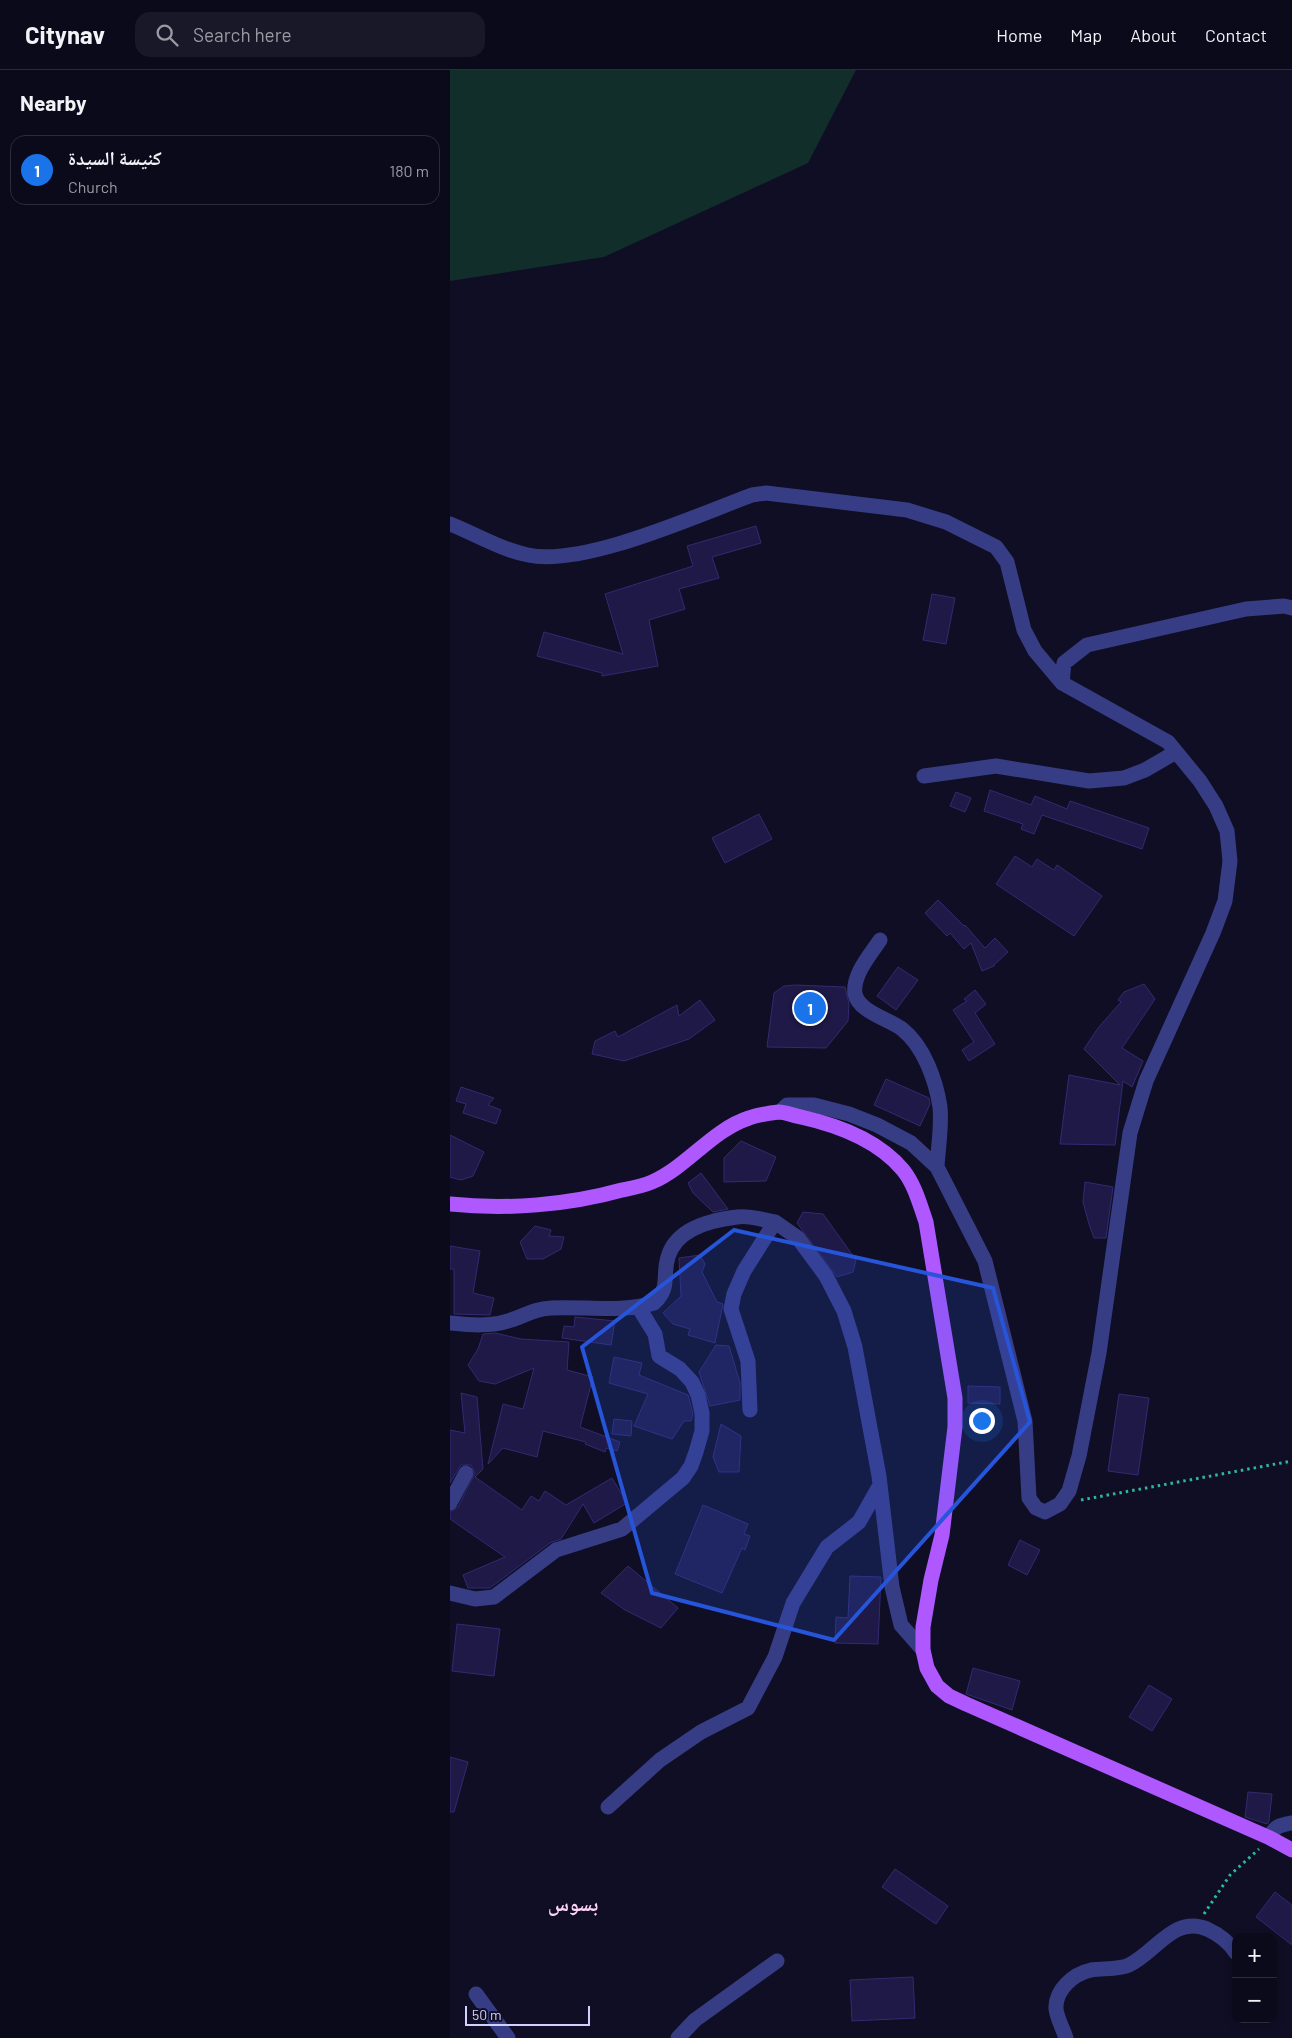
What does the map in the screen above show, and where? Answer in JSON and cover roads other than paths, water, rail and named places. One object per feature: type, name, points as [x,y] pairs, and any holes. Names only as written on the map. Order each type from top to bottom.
[{"type":"main road","points":[[450,1204],[530,1206],[559,1203],[611,1194],[651,1183],[674,1170],[730,1127],[749,1118],[780,1112],[825,1122],[861,1138],[881,1151],[903,1170],[917,1195],[926,1222],[955,1398],[955,1427],[942,1535],[926,1608],[922,1650],[927,1668],[934,1680],[949,1696],[1270,1838],[1292,1850]]},
{"type":"street","points":[[450,524],[527,556],[563,557],[620,543],[752,495],[782,494],[907,510],[946,522],[996,547],[1007,562],[1024,630],[1035,651],[1062,683],[1168,742],[1200,780],[1216,806],[1227,832],[1230,861],[1225,901],[1213,933],[1146,1081],[1130,1133],[1098,1362],[1079,1456],[1069,1491],[1060,1504],[1045,1512],[1036,1508],[1029,1498],[1025,1421],[984,1261],[937,1168],[911,1143],[877,1125],[849,1114],[814,1105],[787,1105],[780,1112]]},
{"type":"street","points":[[1062,683],[1064,663],[1088,645],[1246,608],[1284,606],[1292,608]]},
{"type":"street","points":[[924,776],[996,766],[1089,781],[1124,778],[1145,770],[1176,752]]},
{"type":"street","points":[[880,940],[855,981],[855,994],[858,1002],[903,1030],[922,1054],[932,1077],[940,1108],[937,1168]]},
{"type":"street","points":[[450,1323],[495,1324],[512,1320],[531,1311],[550,1308],[639,1308],[654,1303],[661,1297],[665,1289],[667,1259],[672,1247],[685,1233],[695,1228],[737,1217],[775,1222],[798,1238],[826,1276],[844,1311],[855,1347],[880,1486],[892,1587],[901,1625],[922,1650]]},
{"type":"street","points":[[750,1410],[748,1361],[730,1309],[744,1271],[775,1222]]},
{"type":"street","points":[[450,1592],[474,1599],[494,1596],[556,1550],[622,1528],[676,1484],[691,1466],[702,1431],[702,1413],[698,1395],[692,1382],[680,1369],[659,1356],[655,1334],[639,1308]]},
{"type":"street","points":[[450,1503],[466,1473]]},
{"type":"street","points":[[608,1807],[660,1760],[701,1732],[748,1708],[775,1657],[793,1603],[827,1547],[859,1522],[880,1486]]},
{"type":"street","points":[[1270,1838],[1274,1829],[1278,1826],[1292,1822]]},
{"type":"street","points":[[1066,2038],[1056,2011],[1057,1996],[1064,1986],[1090,1971],[1129,1965],[1179,1927],[1189,1924],[1214,1932],[1232,1948]]},
{"type":"street","points":[[678,2038],[695,2020],[777,1961]]},
{"type":"street","points":[[476,1994],[508,2038]]},
{"type":"place","name":"كنيسة السيدة","points":[[810,1008]]},
{"type":"district","name":"بسوس","points":[[573,1903]]}]
